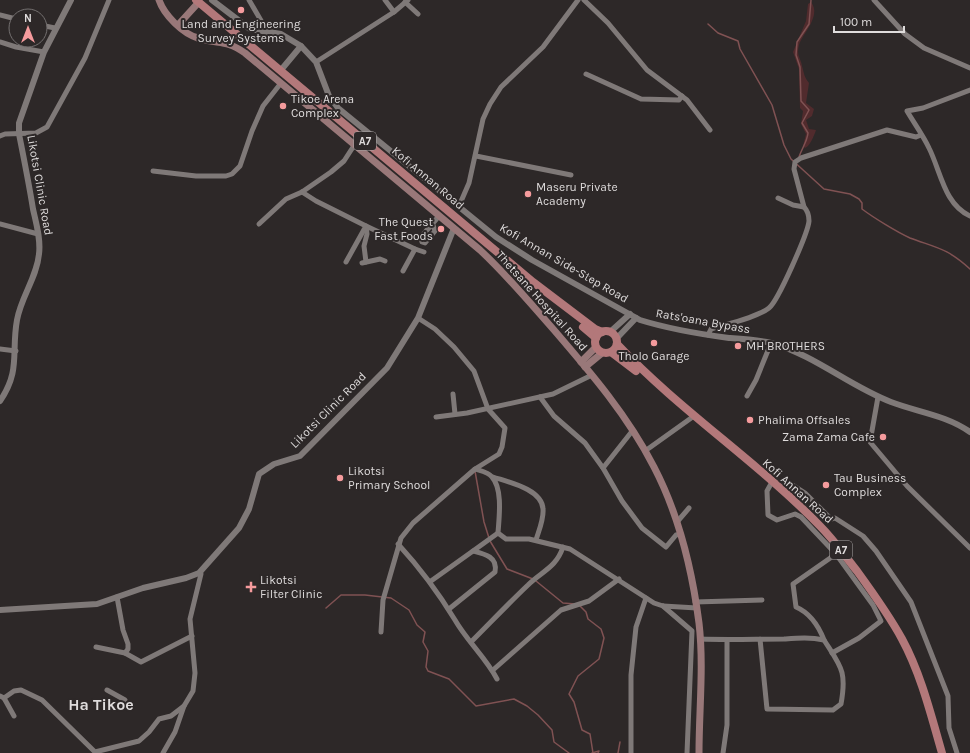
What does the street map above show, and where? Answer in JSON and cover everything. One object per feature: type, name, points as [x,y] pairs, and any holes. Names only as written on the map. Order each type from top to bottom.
[{"type":"main road","name":"Thetsane Hospital Road","points":[[159,0],[166,12],[189,34],[199,39],[226,43],[234,46],[281,83],[454,228],[506,274],[592,375],[633,430],[663,485],[677,522],[696,605],[700,639],[699,753]]},
{"type":"main road","points":[[178,25],[198,1]]},
{"type":"main road","name":"Kofi Annan Road","points":[[198,1],[533,282],[541,292],[671,396],[781,489],[822,527],[874,593],[902,639],[929,705],[942,753]]},
{"type":"main road","points":[[583,364],[603,342],[617,341]]},
{"type":"main road","name":"Kofi Annan Road","points":[[617,341],[671,396]]},
{"type":"main road","name":"A7","points":[[603,342],[617,341]]},
{"type":"street","name":"Likotsi Clinic Road","points":[[0,401],[9,387],[14,371],[16,351],[15,331],[18,315],[37,267],[39,254],[38,234],[19,134],[19,124],[44,52],[55,28],[71,0]]},
{"type":"street","points":[[0,136],[5,134],[36,133],[47,127],[88,52],[110,0]]},
{"type":"street","name":"Kofi Annan Side-Step Road","points":[[212,0],[250,29],[281,34],[301,46],[316,62],[329,96],[338,108],[496,237],[532,260],[630,314],[603,342]]},
{"type":"street","points":[[248,0],[263,24],[264,32]]},
{"type":"street","points":[[385,0],[394,12]]},
{"type":"street","points":[[459,206],[469,183],[483,119],[493,98],[501,87],[543,47],[578,0]]},
{"type":"street","points":[[584,0],[608,23],[647,70],[687,100],[710,130]]},
{"type":"street","points":[[874,0],[894,23],[920,45],[970,68]]},
{"type":"street","points":[[316,62],[394,12],[406,1],[418,14]]},
{"type":"street","points":[[48,27],[55,28]]},
{"type":"street","points":[[0,42],[16,47],[44,52]]},
{"type":"street","points":[[281,70],[301,46]]},
{"type":"street","points":[[586,74],[642,99],[679,100],[682,96]]},
{"type":"street","points":[[153,171],[196,176],[226,176],[232,174],[240,166],[252,131],[263,106],[281,83]]},
{"type":"street","points":[[970,90],[923,108],[907,111],[934,158],[939,173],[954,204],[961,212],[970,216]]},
{"type":"street","points":[[708,335],[711,329],[770,308],[805,236],[809,222],[808,214],[804,207],[794,169],[795,162],[800,158],[887,130],[916,137],[922,135]]},
{"type":"street","points":[[259,224],[286,199],[302,192],[344,161],[355,144]]},
{"type":"street","points":[[476,156],[571,175]]},
{"type":"street","points":[[302,192],[316,201],[366,226],[424,252]]},
{"type":"street","points":[[778,198],[798,207],[804,207]]},
{"type":"street","points":[[433,225],[439,216]]},
{"type":"street","points":[[0,224],[38,234]]},
{"type":"street","points":[[346,262],[366,226]]},
{"type":"street","points":[[366,226],[368,234],[364,246],[364,262],[380,259],[385,261]]},
{"type":"street","name":"Likotsi Clinic Road","points":[[0,610],[96,604],[143,588],[186,578],[199,573],[239,528],[249,509],[259,474],[274,464],[300,456],[387,368],[418,318],[454,228]]},
{"type":"street","points":[[403,271],[415,249]]},
{"type":"street","name":"Rats'oana Bypass","points":[[630,314],[636,318],[659,326],[708,335],[770,343],[816,360],[878,397],[892,403],[930,413],[970,432]]},
{"type":"street","points":[[381,632],[383,600],[398,544],[413,523],[475,469],[499,454],[502,447],[505,428],[488,409],[474,371],[454,347],[435,329],[418,318]]},
{"type":"street","name":"Kofi Annan Side-Step Road","points":[[617,341],[636,318]]},
{"type":"street","points":[[747,396],[756,380],[770,343]]},
{"type":"street","points":[[0,349],[16,351]]},
{"type":"street","points":[[436,418],[488,409],[553,394],[592,375]]},
{"type":"street","points":[[453,394],[455,414]]},
{"type":"street","points":[[540,397],[554,416],[585,443],[603,468],[622,501],[642,528],[666,547],[676,535],[680,534]]},
{"type":"street","points":[[878,397],[870,442],[907,486],[970,548]]},
{"type":"street","points":[[645,450],[694,416]]},
{"type":"street","points":[[603,468],[633,430]]},
{"type":"street","points":[[475,469],[493,477],[525,487],[541,501],[543,516],[536,540]]},
{"type":"street","points":[[493,477],[500,497],[498,533]]},
{"type":"street","points":[[772,482],[767,491],[768,515],[777,520],[795,514],[801,517],[836,554],[873,606],[881,622],[859,638],[832,653]]},
{"type":"street","points":[[781,489],[785,485],[792,484],[805,493],[831,519],[835,518],[863,536],[876,551],[911,602],[946,690],[949,728],[957,753]]},
{"type":"street","points":[[677,522],[689,508]]},
{"type":"street","points":[[498,533],[506,539],[536,540],[563,547],[580,554],[646,598],[663,606],[692,631],[687,753]]},
{"type":"street","points":[[431,582],[498,533]]},
{"type":"street","points":[[398,544],[431,582],[454,619],[493,670],[497,679]]},
{"type":"street","points":[[471,642],[530,583],[546,572],[556,561],[563,547]]},
{"type":"street","points":[[449,609],[495,572],[496,566],[490,556],[473,551]]},
{"type":"street","points":[[760,638],[767,709],[832,710],[838,708],[841,704],[844,686],[842,669],[820,631],[809,616],[796,607],[794,584],[836,554]]},
{"type":"street","points":[[163,753],[176,732],[184,706],[193,691],[195,673],[190,618],[201,574],[199,573]]},
{"type":"street","points":[[493,670],[561,610],[589,601],[619,579]]},
{"type":"street","points":[[117,597],[123,630],[128,644],[125,653]]},
{"type":"street","points":[[631,753],[631,675],[636,627],[646,598]]},
{"type":"street","points":[[663,606],[762,600]]},
{"type":"street","points":[[96,647],[125,653],[141,662],[192,636]]},
{"type":"street","points":[[700,639],[728,640],[760,638],[812,638],[824,640]]},
{"type":"street","points":[[723,753],[727,725],[728,640]]},
{"type":"street","points":[[14,716],[2,697],[14,691],[20,690],[42,700],[95,752],[138,741],[149,732],[159,719],[171,716],[184,706]]},
{"type":"street","points":[[107,690],[110,690],[125,700],[124,702]]},
{"type":"shaded area","points":[[811,2],[814,7],[813,19],[799,45],[798,52],[804,75],[809,83],[806,103],[814,109],[812,116],[806,120],[809,129],[816,130],[810,143],[805,148],[803,146],[806,134],[801,124],[803,111],[800,108],[799,69],[793,52],[806,21],[808,4]]},
{"type":"waterway","points":[[799,157],[808,133],[802,123],[809,110],[801,101],[800,67],[796,55],[797,42],[809,24],[811,0]]},
{"type":"waterway","points":[[708,24],[718,33],[738,41],[740,49],[772,105],[784,145],[791,159],[824,189],[850,194],[859,199],[862,203],[862,209],[879,221],[910,238],[948,253],[970,269]]},
{"type":"waterway","points":[[475,471],[484,522],[489,538]]},
{"type":"waterway","points":[[490,541],[507,569],[533,579]]},
{"type":"waterway","points":[[536,581],[563,603],[575,604]]},
{"type":"waterway","points":[[326,608],[341,595],[365,595],[391,598],[409,610],[417,625],[425,632],[423,642],[428,651],[426,667],[428,671],[449,679],[476,706],[514,699],[527,706],[552,730],[554,742],[569,753]]},
{"type":"waterway","points":[[580,606],[586,612],[588,619],[601,629],[604,638],[599,659],[578,676],[569,694],[574,702],[582,730],[590,734],[593,753]]},
{"type":"waterway","points":[[618,753],[620,742]]},
{"type":"waterway","points":[[592,753],[599,751],[598,753]]},
{"type":"place","name":"Land and Engineering Survey Systems","points":[[241,10]]},
{"type":"place","name":"Tikoe Arena Complex","points":[[283,106]]},
{"type":"place","name":"Maseru Private Academy","points":[[528,194]]},
{"type":"place","name":"The Quest Fast Foods","points":[[441,229]]},
{"type":"place","name":"Tholo Garage","points":[[654,343]]},
{"type":"place","name":"MH BROTHERS","points":[[738,346]]},
{"type":"place","name":"Phalima Offsales","points":[[750,420]]},
{"type":"place","name":"Zama Zama Cafe","points":[[883,437]]},
{"type":"place","name":"Likotsi Primary School","points":[[340,478]]},
{"type":"place","name":"Tau Business Complex","points":[[826,485]]},
{"type":"place","name":"Likotsi Filter Clinic","points":[[251,587]]},
{"type":"district","name":"Ha Tikoe","points":[[101,704]]}]
